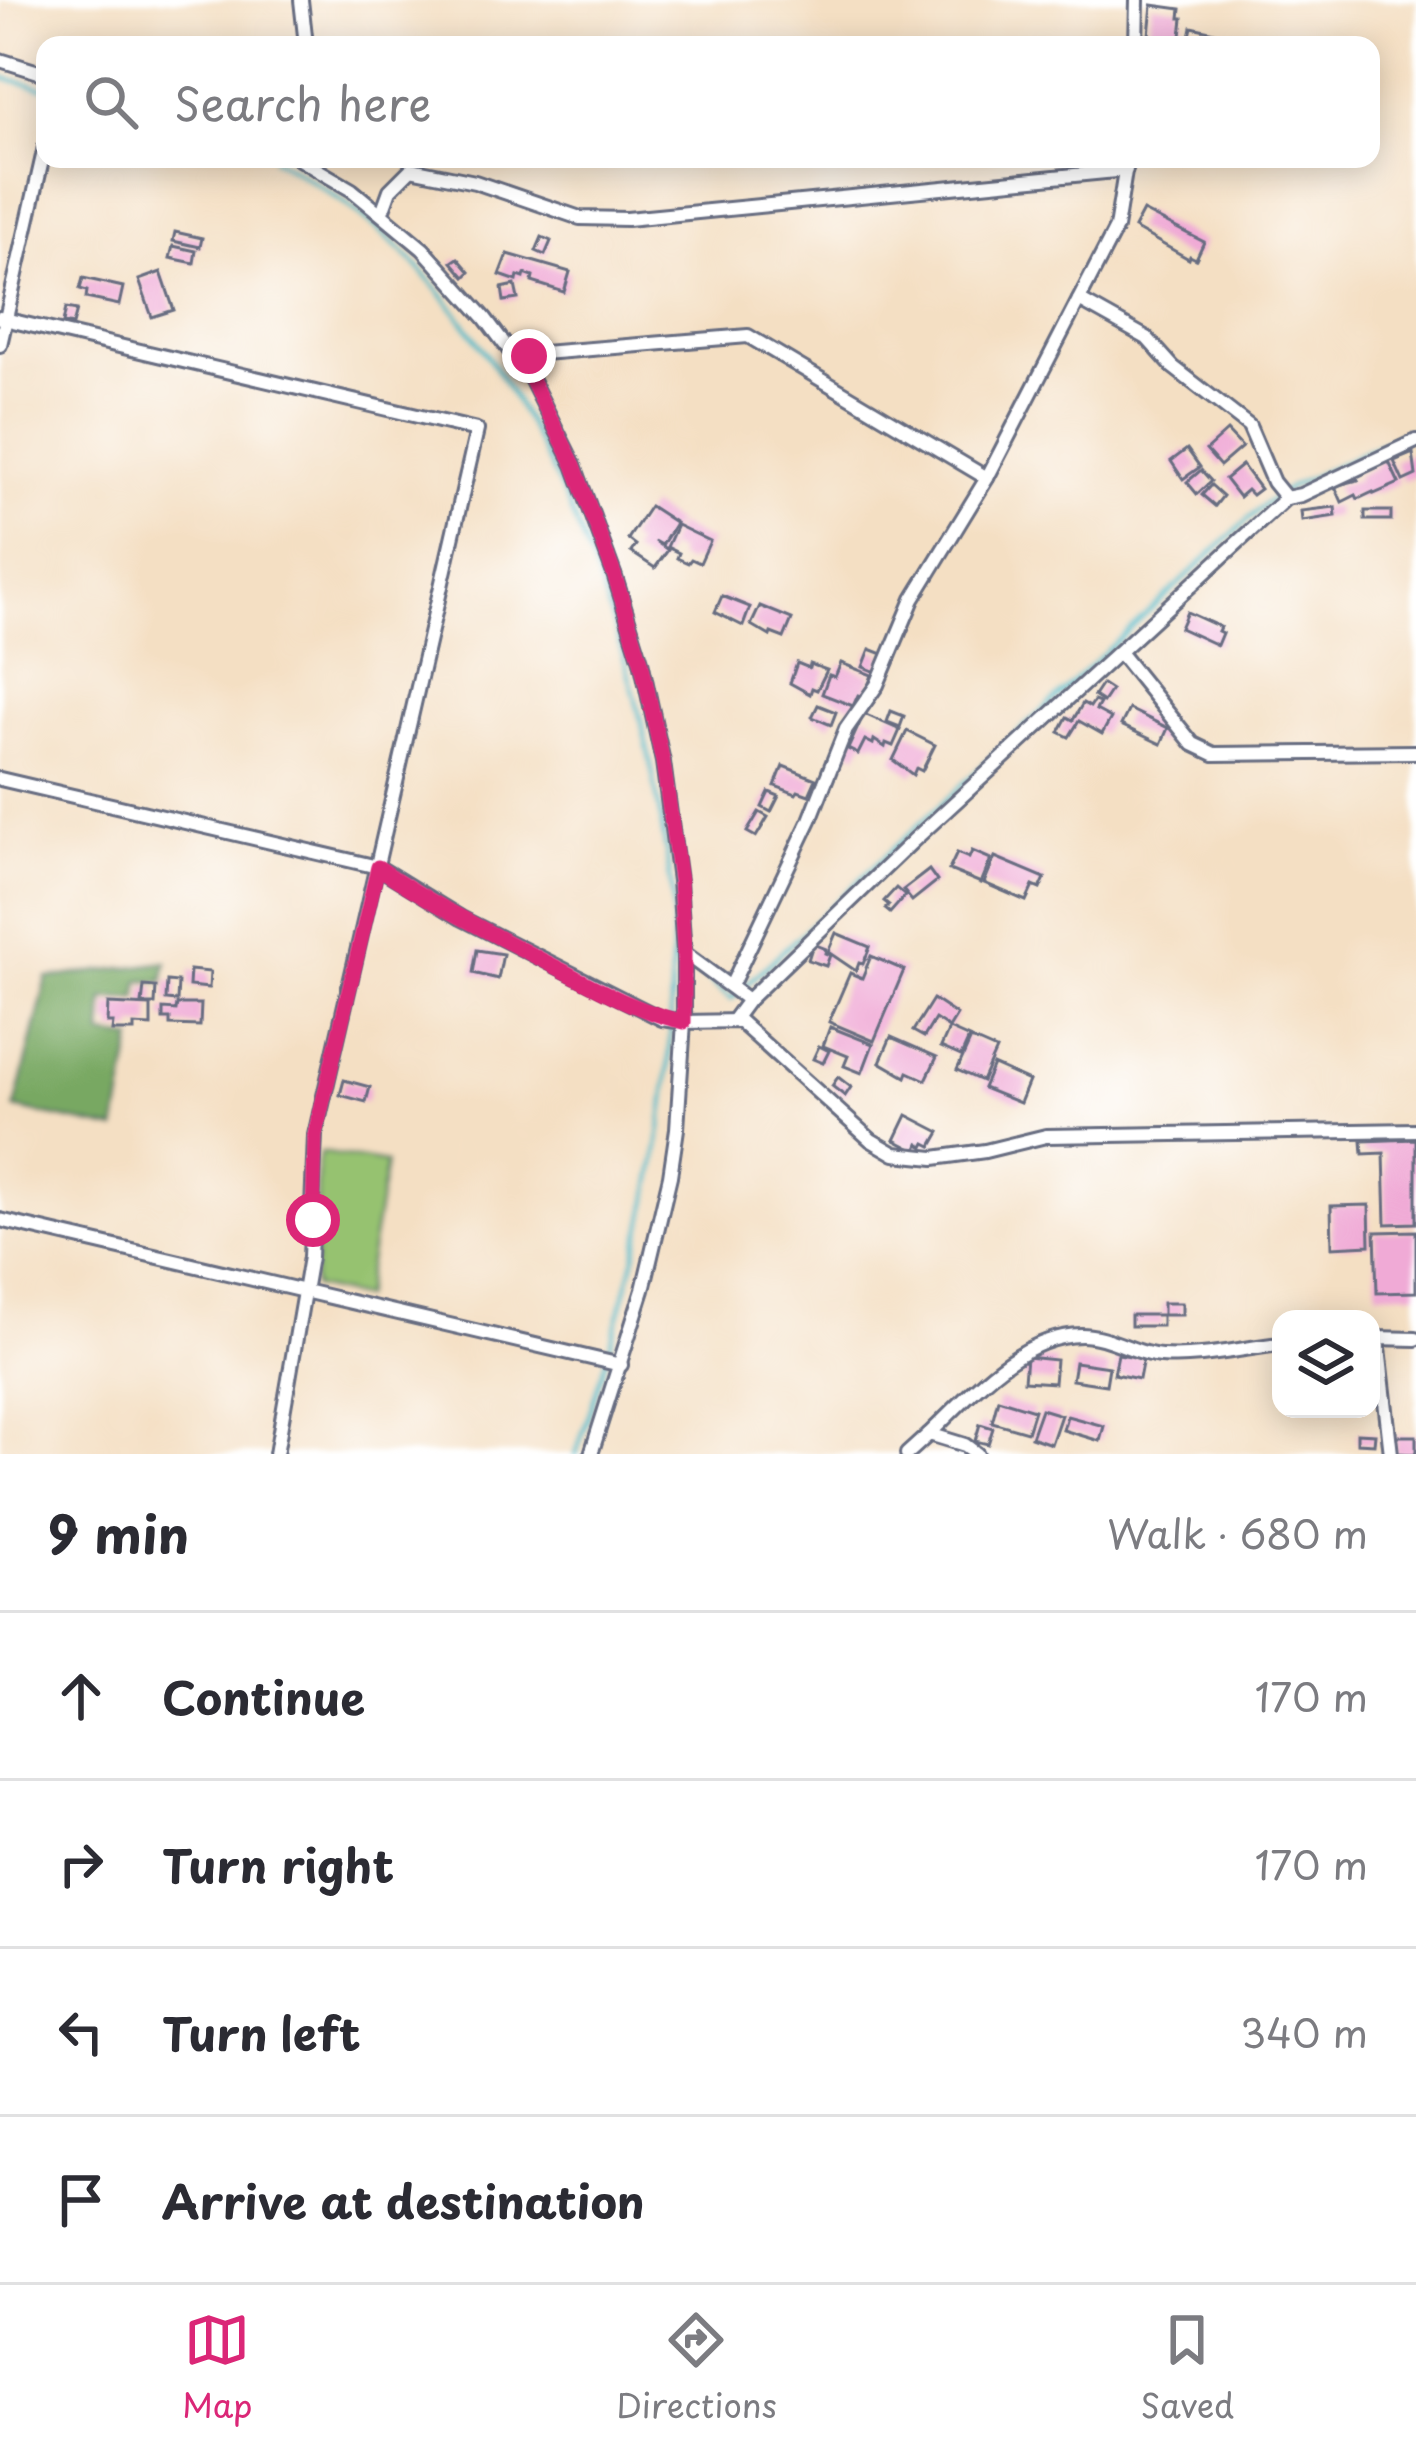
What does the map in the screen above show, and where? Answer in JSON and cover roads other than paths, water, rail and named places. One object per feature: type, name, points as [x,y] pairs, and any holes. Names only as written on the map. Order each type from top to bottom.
[{"type":"street","points":[[301,0],[305,36]]},
{"type":"street","points":[[1136,36],[1137,0]]},
{"type":"street","points":[[0,60],[36,71]]},
{"type":"street","points":[[0,345],[40,168]]},
{"type":"street","points":[[319,168],[382,212],[447,273],[531,379],[574,465],[614,574],[641,661],[663,762],[680,881],[684,952],[674,1020],[677,1129],[644,1289],[612,1363],[591,1454]]},
{"type":"street","points":[[382,212],[390,190],[411,169],[475,182],[554,211],[627,219],[1091,168]]},
{"type":"street","points":[[731,986],[810,820],[846,730],[874,689],[914,599],[987,478],[1116,228],[1126,168]]},
{"type":"street","points":[[1079,300],[1147,338],[1173,367],[1249,426],[1273,482],[1286,499]]},
{"type":"street","points":[[3,319],[477,430],[315,1135],[313,1220],[276,1454]]},
{"type":"street","points":[[518,359],[543,353],[753,337],[987,478]]},
{"type":"street","points":[[734,1019],[748,1000],[913,841],[1286,499],[1416,441]]},
{"type":"street","points":[[1119,652],[1193,744],[1214,754],[1416,752]]},
{"type":"street","points":[[0,778],[378,867],[461,918],[674,1020],[734,1019],[744,1024],[871,1140],[895,1154],[963,1155],[1046,1136],[1416,1130]]},
{"type":"street","points":[[684,952],[748,1000]]},
{"type":"street","points":[[0,1220],[612,1363]]},
{"type":"street","points":[[907,1454],[997,1371],[1053,1341],[1080,1335],[1143,1354],[1178,1357],[1272,1344]]},
{"type":"street","points":[[1380,1338],[1416,1339]]},
{"type":"street","points":[[1380,1382],[1390,1454]]},
{"type":"street","points":[[929,1434],[977,1454]]},
{"type":"waterway","points":[[0,77],[36,86]]},
{"type":"waterway","points":[[290,168],[355,210],[409,257],[470,331],[511,393],[579,531],[607,604],[648,750],[672,899],[667,1083],[631,1271],[576,1454]]},
{"type":"waterway","points":[[671,961],[701,974],[731,999],[1265,504],[1290,487],[1416,428]]}]
